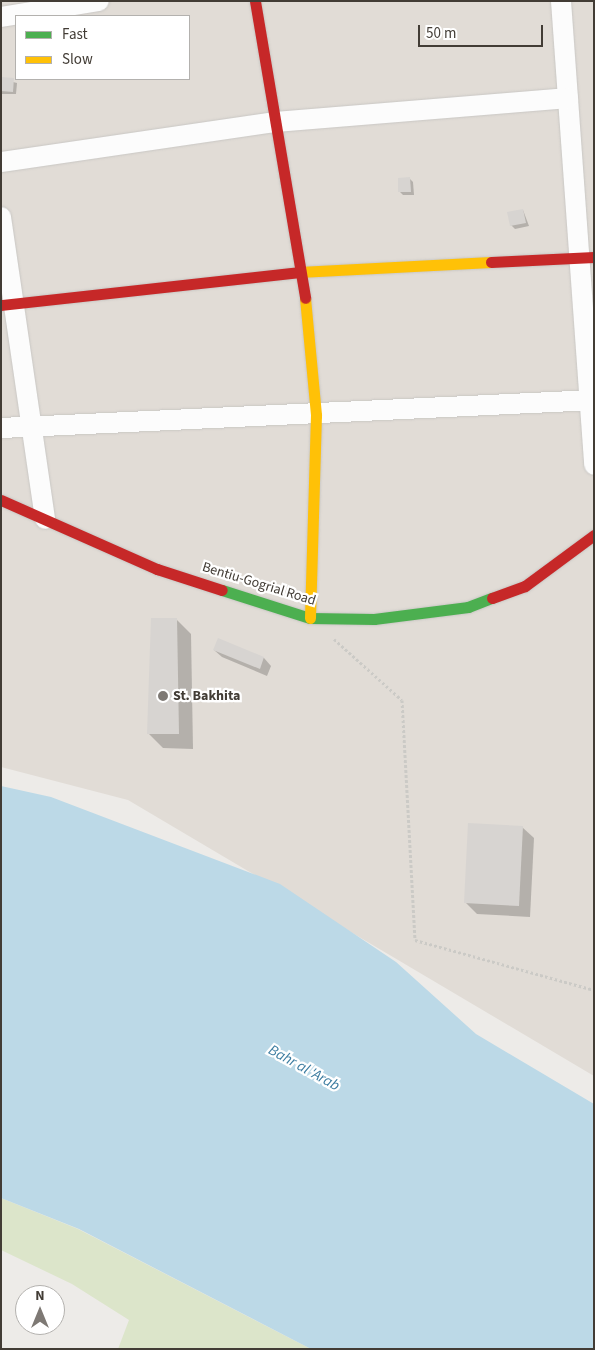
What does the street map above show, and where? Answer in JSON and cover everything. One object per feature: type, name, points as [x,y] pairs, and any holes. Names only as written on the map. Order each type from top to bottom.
[{"type":"street","points":[[1,17],[99,1]]},
{"type":"street","points":[[255,1],[302,272],[316,415],[310,618]]},
{"type":"street","points":[[561,1],[568,98],[586,258],[594,465]]},
{"type":"street","points":[[1,162],[276,122],[568,98]]},
{"type":"street","points":[[1,217],[8,304],[31,426],[45,519]]},
{"type":"street","points":[[8,304],[302,272],[586,258]]},
{"type":"street","points":[[1,428],[316,415],[591,400]]},
{"type":"street","name":"Bentiu-Gogrial Road","points":[[1,500],[157,568],[310,618],[374,619],[468,607],[525,586],[594,535]]},
{"type":"path","points":[[331,636],[402,700],[415,940],[594,990]]},
{"type":"shaded area","points":[[1,1],[594,1],[594,1076],[128,800],[1,767]]},
{"type":"green space","points":[[1,1198],[78,1229],[311,1349],[118,1349],[129,1320],[72,1284],[1,1250]]},
{"type":"water","name":"Bahr al 'Arab","points":[[1,786],[51,797],[280,884],[396,962],[476,1034],[594,1104],[594,1349],[311,1349],[79,1229],[1,1198]]},
{"type":"building","points":[[1,77],[14,78],[13,92],[1,91]]},
{"type":"building","points":[[410,177],[411,192],[398,192],[398,178]]},
{"type":"building","points":[[523,209],[526,223],[510,226],[507,212]]},
{"type":"building","name":"St. Bakhita","points":[[151,618],[177,618],[179,734],[147,734]]},
{"type":"building","points":[[218,638],[264,657],[260,669],[213,650]]},
{"type":"building","points":[[468,823],[523,826],[519,906],[464,903]]},
{"type":"traffic: fast","points":[[222,590],[310,618],[374,619],[468,607],[492,598]]},
{"type":"traffic: slow","points":[[299,272],[491,262]]},
{"type":"traffic: slow","points":[[305,298],[316,415],[310,618]]},
{"type":"traffic: jam","points":[[255,1],[305,298]]},
{"type":"traffic: jam","points":[[491,262],[594,257]]},
{"type":"traffic: jam","points":[[1,305],[299,272]]},
{"type":"traffic: jam","points":[[1,500],[157,569],[222,590]]},
{"type":"traffic: jam","points":[[492,598],[525,586],[594,535]]},
{"type":"place","name":"St. Bakhita","points":[[163,696]]}]
